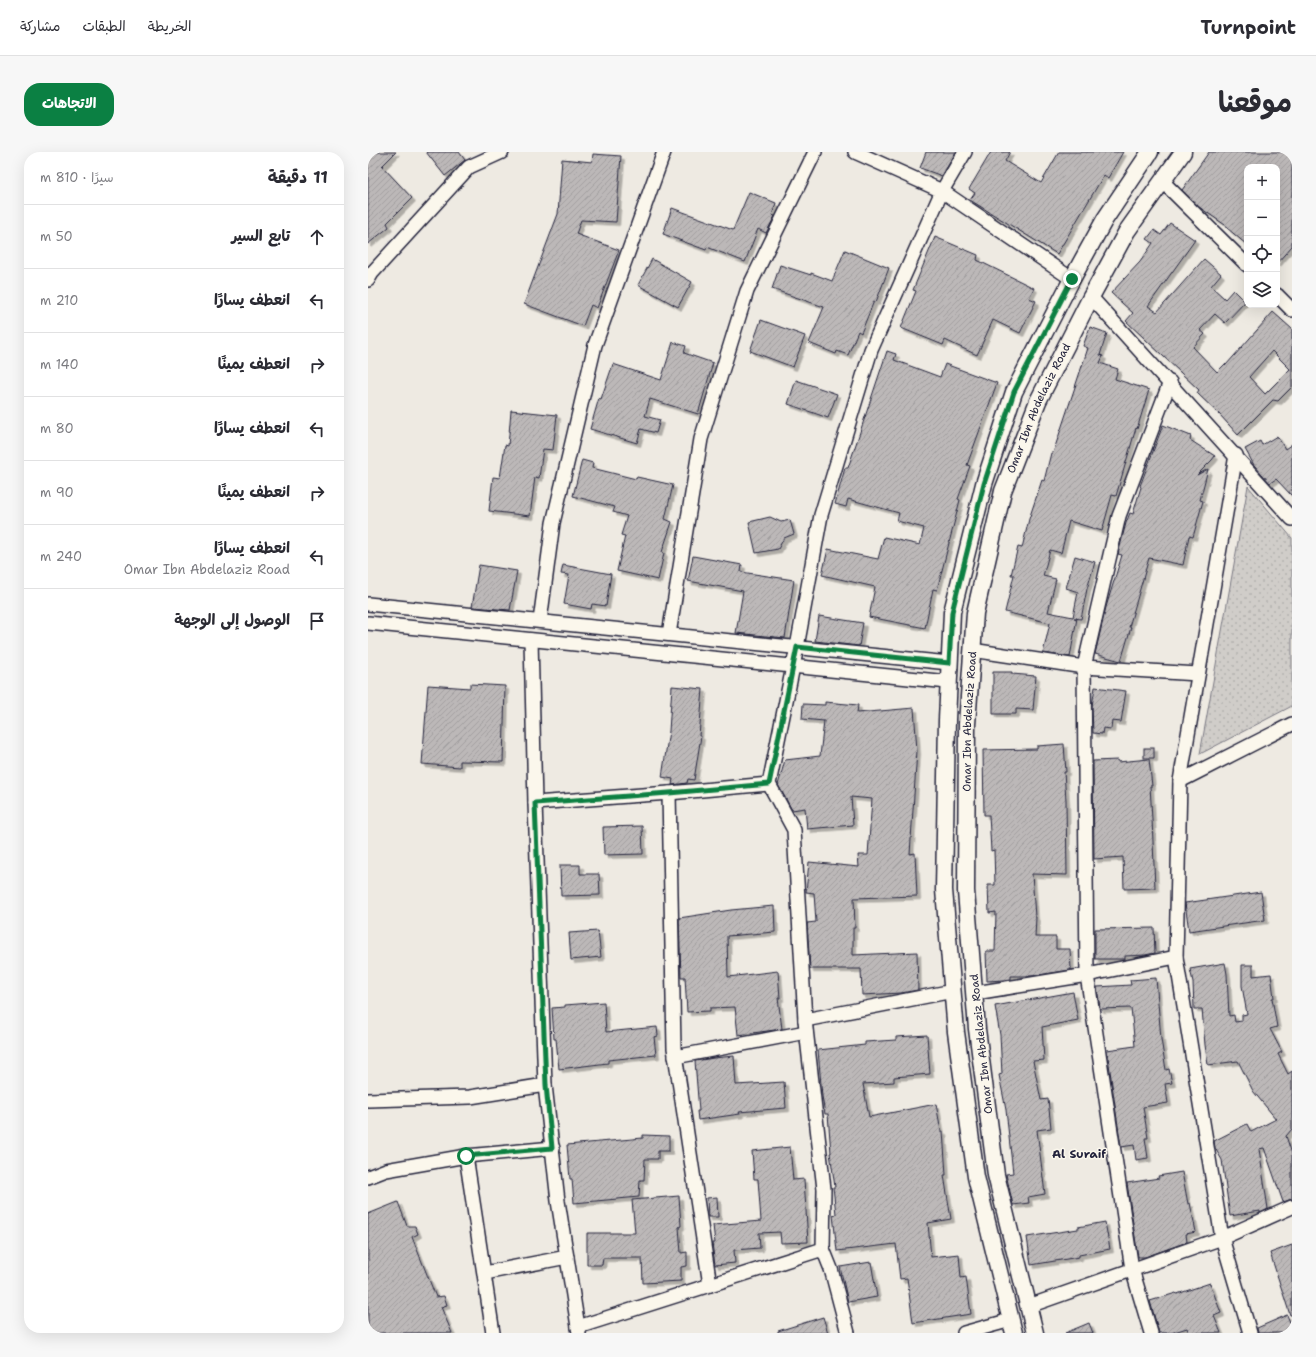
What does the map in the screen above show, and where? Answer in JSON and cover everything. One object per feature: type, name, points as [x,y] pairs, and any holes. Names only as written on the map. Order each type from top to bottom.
[{"type":"main road","name":"Omar Ibn Abdelaziz Road","points":[[1012,1326],[976,1177],[956,1032],[944,890],[948,682],[952,612],[984,484],[1014,392],[1072,279],[1105,219],[1150,152]]},
{"type":"main road","name":"Omar Ibn Abdelaziz Road","points":[[1035,1333],[996,1175],[978,1029],[966,891],[967,724],[975,613],[1003,491],[1038,401],[1127,231],[1183,152]]},
{"type":"street","points":[[369,274],[469,167],[502,152]]},
{"type":"street","points":[[540,621],[553,523],[596,345],[664,152]]},
{"type":"street","points":[[669,634],[701,438],[747,291],[815,152]]},
{"type":"street","points":[[855,152],[942,191],[1072,279]]},
{"type":"street","points":[[848,1333],[831,1269],[823,1249],[824,1189],[805,1026],[794,830],[769,784],[797,647],[821,515],[871,350],[942,191],[965,152]]},
{"type":"street","points":[[1162,181],[1244,262]]},
{"type":"street","points":[[1092,297],[1236,455],[1292,519]]},
{"type":"street","points":[[1280,298],[1292,310]]},
{"type":"street","points":[[1150,1333],[1132,1270],[1087,975],[1084,667],[1119,516],[1170,382]]},
{"type":"street","points":[[1236,455],[1180,781],[1176,957],[1222,1238],[1250,1333]]},
{"type":"street","points":[[368,604],[949,663]]},
{"type":"street","points":[[368,623],[948,682]]},
{"type":"street","points":[[532,640],[535,803],[546,1085],[558,1201],[579,1330],[710,1285],[823,1249]]},
{"type":"street","points":[[972,650],[1084,667],[1198,674]]},
{"type":"street","points":[[1180,781],[1292,724]]},
{"type":"street","points":[[535,803],[769,784]]},
{"type":"street","points":[[669,793],[676,1057],[710,1285]]},
{"type":"street","points":[[975,993],[1087,975],[1176,957]]},
{"type":"street","points":[[676,1057],[953,991]]},
{"type":"street","points":[[368,1100],[470,1097],[546,1085]]},
{"type":"street","points":[[368,1177],[386,1170],[466,1156],[552,1148]]},
{"type":"street","points":[[466,1156],[493,1333]]},
{"type":"street","points":[[1029,1306],[1222,1238],[1292,1207]]},
{"type":"street","points":[[485,1273],[567,1257]]},
{"type":"street","points":[[964,1333],[1012,1326]]},
{"type":"shaded area","points":[[1248,486],[1292,538],[1292,706],[1200,754]]},
{"type":"building","points":[[368,152],[396,152],[382,166],[412,198],[387,223],[389,227],[368,244]]},
{"type":"building","points":[[426,152],[459,152],[465,160],[445,176]]},
{"type":"building","points":[[926,152],[956,152],[942,176],[920,168]]},
{"type":"building","points":[[991,152],[1010,152],[1005,161],[1041,183],[1059,152],[1123,152],[1108,178],[1104,175],[1057,254],[970,200],[975,193],[969,189]]},
{"type":"building","points":[[1209,152],[1286,152],[1292,159],[1292,246],[1280,260],[1280,164],[1244,164],[1244,242],[1227,228],[1228,227],[1199,207],[1182,190]]},
{"type":"building","points":[[593,154],[621,156],[616,222],[581,220],[576,234],[619,250],[597,308],[591,305],[583,326],[524,304],[558,214],[562,159],[592,162]]},
{"type":"building","points":[[749,192],[776,203],[772,215],[775,216],[766,233],[758,229],[745,262],[707,247],[706,250],[663,234],[672,208],[733,230]]},
{"type":"building","points":[[1170,223],[1195,240],[1148,306],[1157,312],[1204,259],[1221,274],[1211,286],[1225,299],[1233,290],[1244,301],[1244,303],[1225,323],[1215,314],[1200,330],[1205,334],[1193,347],[1217,372],[1225,364],[1226,365],[1273,312],[1292,329],[1292,387],[1278,401],[1273,400],[1238,435],[1197,393],[1199,390],[1126,321],[1133,313],[1111,293],[1140,262],[1153,243],[1147,239],[1154,230],[1161,235]],"holes":[[[1272,351],[1290,369],[1265,394],[1249,377]]]},
{"type":"building","points":[[935,237],[978,255],[977,260],[1034,288],[1029,298],[1036,301],[1020,333],[993,320],[977,355],[945,340],[943,345],[901,328],[916,291],[913,290]]},
{"type":"building","points":[[845,250],[889,268],[876,302],[874,301],[861,333],[858,331],[848,355],[837,351],[836,354],[809,343],[824,307],[772,289],[780,265],[811,275],[811,273],[832,281]]},
{"type":"building","points":[[652,259],[692,282],[678,307],[638,285]]},
{"type":"building","points":[[761,320],[805,336],[793,367],[750,351]]},
{"type":"building","points":[[1090,327],[1107,333],[1100,355],[1103,356],[1100,363],[1118,369],[1115,379],[1149,390],[1116,496],[1112,495],[1102,531],[1069,521],[1061,553],[1050,550],[1043,576],[1056,579],[1048,612],[1073,617],[1078,592],[1066,588],[1075,556],[1095,562],[1087,589],[1081,619],[1077,618],[1070,657],[1043,653],[1050,623],[1005,612],[1014,575],[1011,575],[1018,547],[1022,548],[1029,519],[1042,480],[1044,481],[1051,453],[1053,453],[1088,348],[1083,346]]},
{"type":"building","points":[[673,342],[686,346],[684,353],[713,363],[698,414],[650,399],[645,416],[660,420],[656,433],[641,429],[637,443],[590,429],[599,398],[601,399],[613,364],[661,380]]},
{"type":"building","points":[[887,351],[896,354],[894,360],[940,377],[945,364],[997,383],[967,465],[970,466],[958,499],[960,500],[937,590],[933,589],[925,628],[869,617],[875,587],[822,575],[828,549],[878,559],[884,537],[920,545],[924,528],[897,521],[899,513],[848,499],[846,507],[835,504],[845,468],[848,468]]},
{"type":"building","points":[[796,380],[837,394],[828,418],[788,404]]},
{"type":"building","points":[[511,410],[557,415],[553,450],[543,449],[539,478],[535,477],[530,516],[489,511],[493,477],[500,478],[505,445],[508,446]]},
{"type":"building","points":[[1163,425],[1191,436],[1190,440],[1215,456],[1197,475],[1208,469],[1200,500],[1203,501],[1193,537],[1189,536],[1183,565],[1149,558],[1121,661],[1095,654],[1106,607],[1122,555],[1118,554],[1126,523],[1130,513],[1133,514],[1141,487],[1140,486]]},
{"type":"building","points":[[1277,436],[1285,449],[1292,444],[1292,496],[1276,479],[1270,483],[1254,465],[1245,449],[1260,441],[1262,445]]},
{"type":"building","points":[[582,460],[593,463],[592,468],[636,479],[637,477],[673,485],[665,519],[672,522],[662,552],[664,553],[658,580],[617,571],[625,536],[621,535],[627,516],[613,512],[615,507],[573,496]]},
{"type":"building","points":[[770,517],[781,522],[790,520],[794,534],[784,538],[778,549],[756,553],[749,522]]},
{"type":"building","points":[[693,556],[742,565],[741,572],[794,580],[785,638],[736,633],[743,591],[688,581]]},
{"type":"building","points":[[479,565],[517,571],[510,610],[472,607]]},
{"type":"building","points":[[563,565],[611,574],[606,606],[592,604],[591,609],[564,604],[569,575],[561,574]]},
{"type":"building","points":[[819,616],[863,623],[859,646],[815,641]]},
{"type":"building","points":[[993,672],[1012,672],[1012,674],[1036,676],[1033,710],[1016,709],[1016,714],[993,714]]},
{"type":"building","points":[[470,684],[505,686],[503,762],[460,761],[460,767],[422,764],[428,685],[470,688]]},
{"type":"building","points":[[672,686],[703,689],[699,736],[701,736],[694,780],[688,779],[687,783],[672,785],[673,779],[662,777],[669,731]]},
{"type":"building","points":[[1095,687],[1126,691],[1121,722],[1112,721],[1111,729],[1103,728],[1102,734],[1093,733],[1092,706]]},
{"type":"building","points":[[825,702],[858,705],[857,713],[914,708],[917,751],[910,854],[915,853],[917,896],[854,898],[855,928],[853,928],[853,955],[917,952],[918,990],[901,993],[862,995],[861,969],[810,969],[807,923],[816,922],[814,893],[806,892],[809,862],[859,867],[858,855],[868,855],[872,799],[851,797],[853,825],[807,829],[805,808],[792,810],[778,785],[785,760],[820,756],[824,721],[802,719],[803,704],[825,705]]},
{"type":"building","points":[[1064,744],[1066,772],[1064,772],[1067,875],[1032,874],[1036,917],[1035,937],[1056,937],[1056,949],[1070,949],[1071,970],[1033,976],[1011,976],[1011,979],[987,981],[986,951],[995,951],[996,912],[989,913],[988,885],[995,885],[994,850],[991,851],[989,815],[984,815],[983,750],[1037,749],[1037,746]]},
{"type":"building","points":[[1144,748],[1154,748],[1154,758],[1144,758]]},
{"type":"building","points":[[1149,759],[1152,786],[1150,786],[1155,888],[1124,889],[1123,857],[1094,859],[1093,761],[1118,760],[1118,762]]},
{"type":"building","points":[[642,826],[643,854],[604,855],[603,827]]},
{"type":"building","points":[[560,865],[580,865],[580,874],[599,874],[600,895],[561,896]]},
{"type":"building","points":[[1261,892],[1265,920],[1189,931],[1185,903]]},
{"type":"building","points":[[774,906],[775,932],[727,936],[728,977],[778,971],[780,998],[778,998],[782,1029],[738,1035],[735,1007],[710,1008],[710,1011],[687,1012],[685,977],[681,977],[679,918],[731,910]]},
{"type":"building","points":[[1154,928],[1155,953],[1125,956],[1125,959],[1095,959],[1095,929]]},
{"type":"building","points":[[598,931],[601,957],[571,960],[569,933]]},
{"type":"building","points":[[1225,963],[1229,1016],[1234,1015],[1235,1022],[1242,1021],[1242,1015],[1247,1014],[1242,986],[1242,965],[1253,965],[1253,976],[1271,974],[1274,998],[1272,998],[1277,1027],[1270,1029],[1282,1052],[1278,1054],[1288,1074],[1292,1071],[1292,1129],[1286,1136],[1292,1154],[1292,1199],[1283,1202],[1264,1148],[1259,1149],[1268,1209],[1260,1213],[1260,1211],[1230,1216],[1222,1160],[1215,1148],[1214,1141],[1247,1124],[1251,1132],[1276,1119],[1253,1091],[1238,1061],[1208,1065],[1202,1009],[1194,1009],[1193,982],[1190,969]]},
{"type":"building","points":[[1156,978],[1161,1039],[1166,1070],[1169,1069],[1172,1083],[1165,1084],[1168,1103],[1143,1107],[1148,1138],[1145,1138],[1148,1158],[1136,1160],[1134,1145],[1121,1147],[1107,1050],[1135,1046],[1131,1008],[1100,1009],[1097,987],[1131,985],[1130,980]]},
{"type":"building","points":[[1073,992],[1078,1020],[1042,1027],[1044,1060],[1033,1061],[1041,1100],[1048,1099],[1051,1128],[1037,1130],[1045,1194],[1028,1197],[1029,1203],[1013,1205],[1006,1174],[1013,1173],[1006,1110],[999,1075],[1002,1074],[1000,1035],[995,1006]]},
{"type":"building","points":[[604,1002],[606,1032],[657,1027],[658,1036],[654,1037],[656,1055],[608,1060],[608,1063],[559,1069],[556,1039],[554,1039],[552,1008],[565,1007],[565,1005]]},
{"type":"building","points":[[927,1035],[930,1074],[894,1077],[894,1082],[863,1084],[869,1117],[936,1104],[941,1131],[943,1131],[946,1175],[944,1175],[951,1219],[928,1223],[931,1257],[959,1254],[961,1278],[966,1277],[971,1314],[913,1323],[907,1278],[900,1279],[896,1244],[837,1251],[833,1215],[836,1214],[833,1187],[835,1187],[830,1153],[828,1114],[825,1114],[822,1096],[818,1050],[865,1045],[865,1042],[896,1040],[896,1037]]},
{"type":"building","points":[[734,1056],[736,1085],[784,1082],[786,1108],[739,1112],[740,1114],[698,1120],[697,1111],[699,1111],[695,1061]]},
{"type":"building","points":[[643,1135],[669,1136],[669,1151],[658,1151],[658,1159],[645,1159],[644,1180],[640,1180],[639,1197],[574,1203],[567,1145],[643,1138]]},
{"type":"building","points":[[790,1147],[793,1180],[804,1179],[808,1242],[781,1243],[780,1232],[759,1233],[760,1248],[734,1250],[735,1263],[715,1265],[712,1243],[715,1243],[713,1225],[761,1221],[758,1179],[754,1179],[752,1151]]},
{"type":"building","points":[[1182,1172],[1188,1204],[1190,1203],[1196,1232],[1186,1234],[1187,1242],[1145,1257],[1138,1257],[1127,1183],[1159,1178],[1158,1176]]},
{"type":"building","points":[[679,1196],[681,1253],[687,1252],[687,1266],[681,1267],[681,1281],[643,1283],[642,1258],[603,1258],[602,1265],[587,1265],[587,1233],[635,1233],[632,1200]]},
{"type":"building","points":[[717,1197],[718,1217],[708,1217],[707,1198]]},
{"type":"building","points":[[398,1202],[407,1226],[415,1226],[418,1234],[412,1237],[436,1297],[444,1296],[447,1305],[441,1307],[452,1333],[368,1333],[368,1214]]},
{"type":"building","points":[[1105,1222],[1110,1249],[1079,1255],[1079,1257],[1031,1265],[1027,1237],[1078,1229],[1078,1227]]},
{"type":"building","points":[[1292,1245],[1292,1315],[1290,1315],[1270,1253]]},
{"type":"building","points":[[871,1262],[877,1297],[848,1302],[840,1267]]},
{"type":"building","points":[[1210,1283],[1221,1313],[1214,1316],[1221,1333],[1189,1333],[1187,1328],[1171,1333],[1159,1333],[1150,1301]]},
{"type":"building","points":[[1287,1315],[1292,1327],[1292,1333],[1258,1333],[1257,1328]]},
{"type":"building","points":[[823,1317],[828,1333],[778,1333],[778,1331]]},
{"type":"building","points":[[1089,1323],[1093,1333],[1065,1333]]},
{"type":"district","name":"Al Suraif","points":[[1079,1154]]},
{"type":"route","points":[[466,1156],[552,1148],[546,1085],[535,803],[769,784],[797,647],[949,663],[952,612],[984,484],[1014,392],[1072,279]]}]
